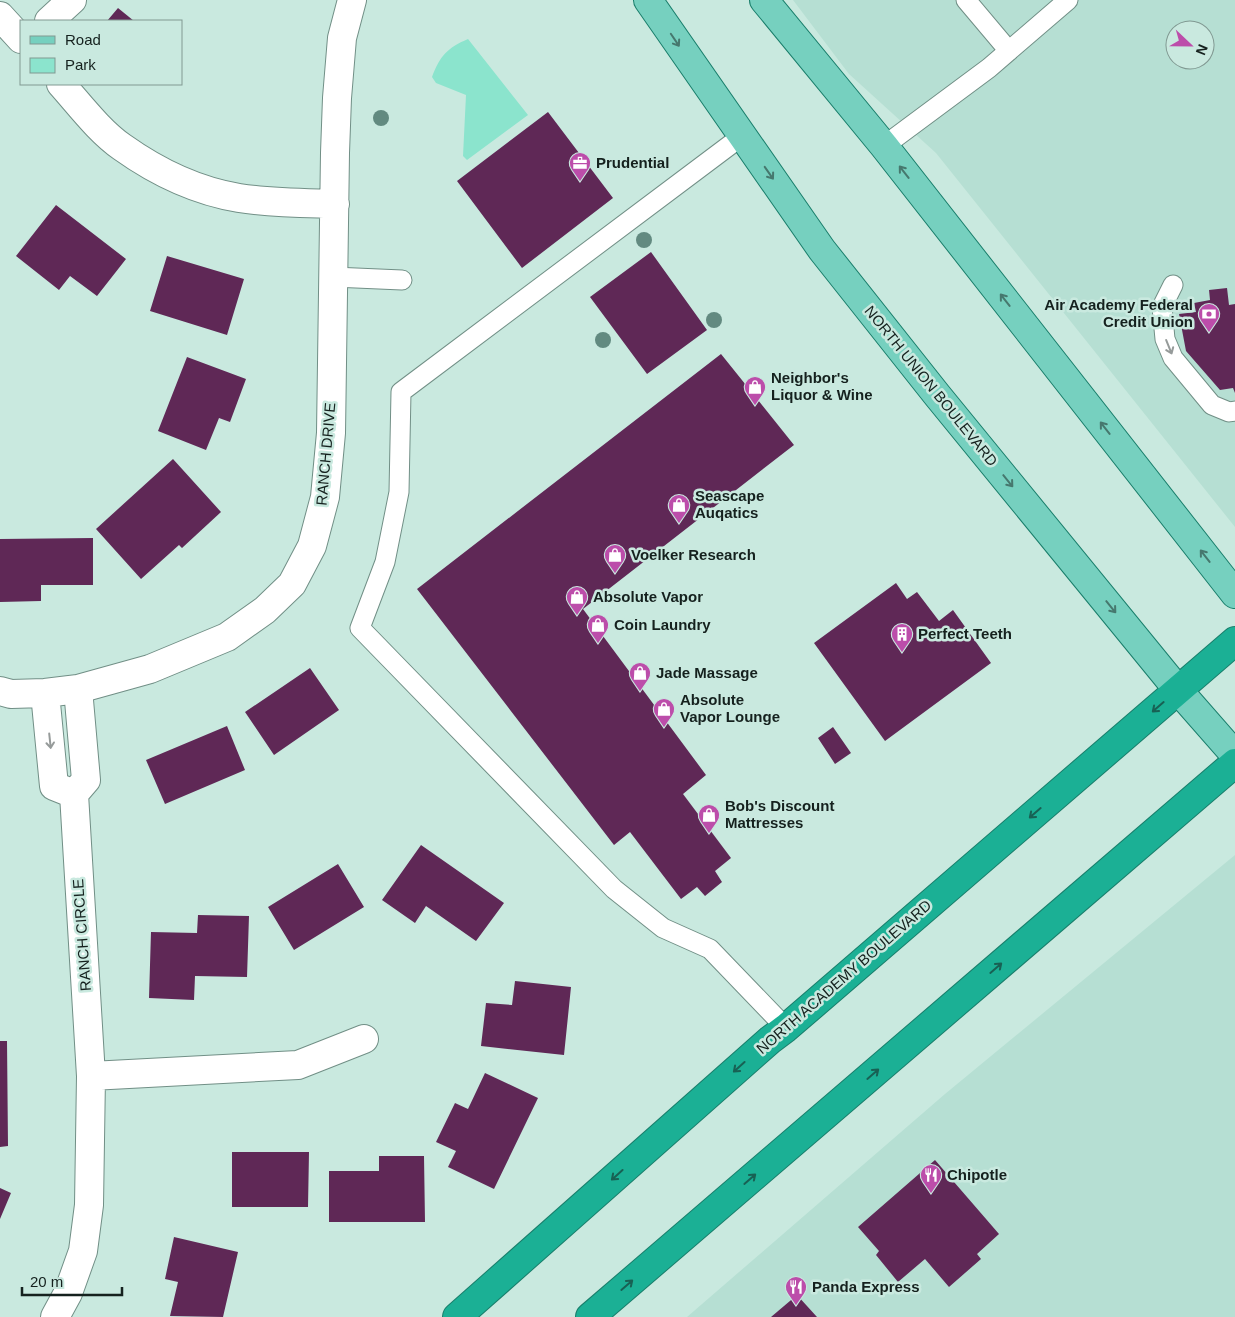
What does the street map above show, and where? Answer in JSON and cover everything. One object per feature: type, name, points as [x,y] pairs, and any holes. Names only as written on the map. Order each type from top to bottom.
[{"type":"highway","name":"NORTH ACADEMY BOULEVARD","points":[[457,1317],[770,1040],[1235,642]]},
{"type":"highway","points":[[590,1317],[1235,763]]},
{"type":"main road","name":"NORTH UNION BOULEVARD","points":[[648,0],[822,250],[937,395],[1178,690],[1235,755]]},
{"type":"main road","points":[[764,0],[884,146],[1235,594]]},
{"type":"street","points":[[51,20],[72,0]]},
{"type":"street","name":"RANCH DRIVE","points":[[0,691],[11,694],[45,693],[78,689],[150,669],[178,659],[227,637],[265,610],[292,584],[312,546],[325,497],[331,433],[336,134],[342,38],[352,0]]},
{"type":"street","points":[[0,16],[20,38]]},
{"type":"street","points":[[62,85],[120,146],[186,184],[240,198],[334,204]]},
{"type":"street","points":[[45,693],[54,786],[74,794],[86,780],[78,689]]},
{"type":"street","name":"RANCH CIRCLE","points":[[55,1317],[68,1293],[83,1251],[89,1205],[91,1076],[74,794]]},
{"type":"street","points":[[91,1076],[298,1065],[364,1039]]},
{"type":"lane","points":[[966,0],[1009,50]]},
{"type":"lane","points":[[884,146],[989,68],[1068,0]]},
{"type":"lane","points":[[742,136],[401,392],[398,492],[385,562],[360,628],[614,889],[663,928],[710,949],[786,1028]]},
{"type":"lane","points":[[333,277],[402,280]]},
{"type":"lane","points":[[1173,285],[1162,307],[1165,339],[1173,358],[1212,405],[1228,412],[1235,411]]},
{"type":"shaded area","points":[[793,0],[1235,0],[1235,527],[936,153],[849,74]]},
{"type":"shaded area","points":[[1235,855],[1235,1317],[687,1317],[945,1094]]},
{"type":"green space","points":[[468,39],[528,115],[467,160],[463,156],[466,95],[436,83],[432,77],[445,53]]},
{"type":"building","points":[[118,8],[133,20],[108,20]]},
{"type":"building","points":[[548,112],[613,198],[522,268],[457,181]]},
{"type":"building","points":[[56,205],[126,259],[97,296],[70,276],[59,290],[16,256]]},
{"type":"building","points":[[651,252],[707,330],[647,374],[590,297]]},
{"type":"building","points":[[167,256],[244,279],[227,335],[150,311]]},
{"type":"building","name":"Air Academy Federal Credit Union","points":[[1227,288],[1229,305],[1235,304],[1235,393],[1233,388],[1220,390],[1186,351],[1179,314],[1196,312],[1194,303],[1210,300],[1209,290]]},
{"type":"building","points":[[721,354],[794,445],[583,609],[706,775],[683,794],[731,858],[715,871],[722,882],[705,896],[697,887],[681,899],[630,832],[614,845],[417,589]]},
{"type":"building","points":[[187,357],[246,379],[230,422],[219,418],[206,450],[158,431]]},
{"type":"building","points":[[173,459],[221,512],[182,548],[179,545],[141,579],[96,529]]},
{"type":"building","points":[[93,538],[93,585],[41,585],[41,601],[0,602],[0,539]]},
{"type":"building","name":"Perfect Teeth","points":[[896,583],[907,599],[917,592],[939,621],[953,610],[991,663],[885,741],[814,643]]},
{"type":"building","points":[[310,668],[339,710],[274,755],[245,712]]},
{"type":"building","points":[[227,726],[245,770],[165,804],[146,760]]},
{"type":"building","points":[[833,727],[851,753],[835,764],[818,738]]},
{"type":"building","points":[[421,845],[504,903],[476,941],[426,906],[415,923],[382,900]]},
{"type":"building","points":[[338,864],[364,907],[294,950],[268,907]]},
{"type":"building","points":[[198,915],[249,916],[247,977],[195,976],[194,1000],[149,998],[151,932],[197,933]]},
{"type":"building","points":[[515,981],[571,987],[564,1055],[481,1046],[486,1003],[512,1005]]},
{"type":"building","points":[[0,1041],[7,1041],[8,1146],[0,1147]]},
{"type":"building","points":[[485,1073],[538,1098],[494,1189],[448,1167],[456,1151],[436,1142],[455,1103],[468,1109]]},
{"type":"building","points":[[232,1152],[309,1152],[308,1207],[232,1207]]},
{"type":"building","points":[[379,1156],[424,1156],[425,1222],[329,1222],[329,1171],[379,1171]]},
{"type":"building","name":"Chipotle","points":[[935,1160],[999,1234],[977,1254],[981,1259],[949,1287],[925,1259],[898,1282],[876,1255],[879,1251],[858,1227]]},
{"type":"building","points":[[0,1188],[11,1193],[0,1219]]},
{"type":"building","points":[[174,1237],[238,1252],[223,1317],[170,1316],[178,1282],[165,1279]]},
{"type":"building","name":"Panda Express","points":[[797,1295],[817,1317],[771,1317]]},
{"type":"place","name":"Prudential","points":[[580,182]]},
{"type":"place","name":"Air Academy Federal Credit Union","points":[[1209,333]]},
{"type":"place","name":"Neighbor's Liquor & Wine","points":[[755,406]]},
{"type":"place","name":"Seascape Auqatics","points":[[679,524]]},
{"type":"place","name":"Voelker Research","points":[[615,574]]},
{"type":"place","name":"Absolute Vapor","points":[[577,616]]},
{"type":"place","name":"Coin Laundry","points":[[598,644]]},
{"type":"place","name":"Perfect Teeth","points":[[902,653]]},
{"type":"place","name":"Jade Massage","points":[[640,692]]},
{"type":"place","name":"Absolute Vapor Lounge","points":[[664,728]]},
{"type":"place","name":"Bob's Discount Mattresses","points":[[709,834]]},
{"type":"place","name":"Chipotle","points":[[931,1194]]},
{"type":"place","name":"Panda Express","points":[[796,1306]]}]
